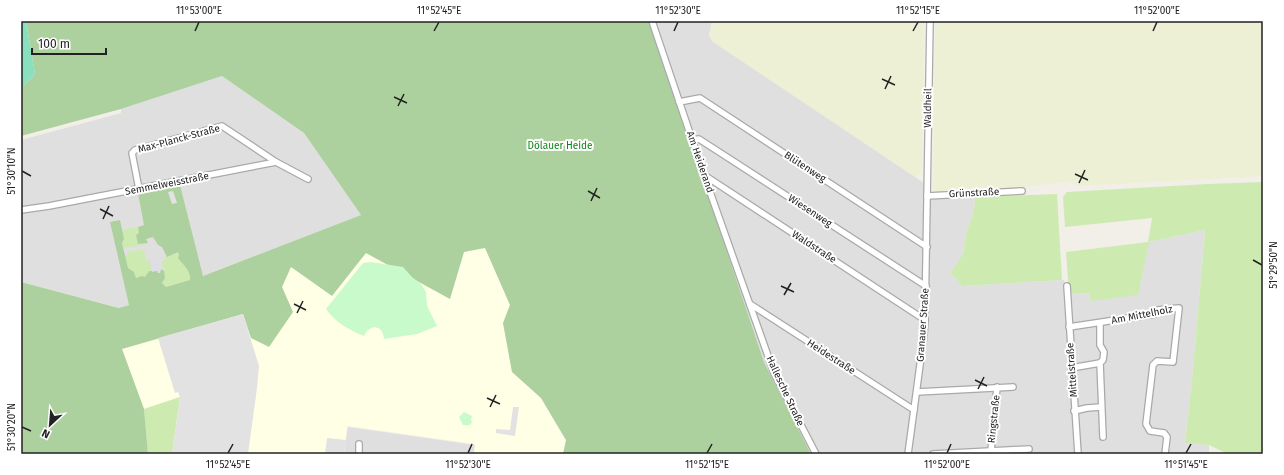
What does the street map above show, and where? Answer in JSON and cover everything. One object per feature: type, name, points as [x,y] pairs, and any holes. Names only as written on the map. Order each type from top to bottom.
[{"type":"street","name":"Am Heiderand","points":[[652,21],[749,304]]},
{"type":"street","name":"Waldheil","points":[[927,196],[930,21]]},
{"type":"street","name":"Blütenweg","points":[[679,102],[700,98],[926,247]]},
{"type":"street","name":"Max-Planck-Straße","points":[[139,189],[132,153],[135,150],[222,126],[276,162]]},
{"type":"street","name":"Wiesenweg","points":[[692,140],[699,139],[926,286]]},
{"type":"street","points":[[276,162],[308,179]]},
{"type":"street","name":"Semmelweisstraße","points":[[21,210],[49,206],[276,162]]},
{"type":"street","name":"Waldstraße","points":[[704,174],[925,320]]},
{"type":"street","name":"Grünstraße","points":[[927,196],[1022,191]]},
{"type":"street","name":"Granauer Straße","points":[[908,454],[924,335],[927,196]]},
{"type":"street","name":"Mittelstraße","points":[[1067,286],[1071,368],[1078,454]]},
{"type":"street","name":"Heidestraße","points":[[749,304],[914,410]]},
{"type":"street","name":"Hallesche Straße","points":[[749,304],[774,373],[816,454]]},
{"type":"street","name":"Am Mittelholz","points":[[1069,327],[1155,314],[1158,310],[1179,308],[1173,362],[1157,361],[1153,365],[1146,424],[1150,431],[1164,433],[1167,436],[1165,454]]},
{"type":"street","points":[[1100,323],[1100,345],[1104,352],[1103,360],[1100,363],[1103,437]]},
{"type":"street","points":[[1071,368],[1100,363]]},
{"type":"street","name":"Ringstraße","points":[[991,451],[997,387]]},
{"type":"street","name":"Ringstraße","points":[[917,392],[1013,387]]},
{"type":"street","points":[[1074,411],[1101,407]]},
{"type":"street","points":[[358,454],[359,444]]},
{"type":"street","name":"Ringstraße","points":[[933,454],[1029,449]]},
{"type":"shaded area","points":[[650,21],[670,23],[686,21],[712,21],[709,36],[924,183],[924,199],[975,197],[974,211],[966,233],[963,253],[950,272],[962,286],[1064,280],[1065,294],[1089,293],[1090,301],[1149,242],[1205,230],[1185,443],[1209,445],[1209,454],[811,454],[764,362]]},
{"type":"shaded area","points":[[712,21],[924,21],[922,167],[920,174],[917,176],[912,175],[713,42],[709,36]]},
{"type":"shaded area","points":[[935,21],[1263,21],[1263,176],[1079,186],[1066,182],[1015,188],[937,191],[933,187]]},
{"type":"shaded area","points":[[222,76],[304,133],[361,215],[120,308],[21,282],[21,140],[121,113],[121,109]]},
{"type":"shaded area","points":[[173,191],[177,203],[172,204],[168,192]]},
{"type":"shaded area","points":[[485,247],[510,305],[503,323],[512,372],[541,398],[566,441],[563,454],[474,454],[475,444],[347,426],[344,454],[172,454],[180,397],[144,409],[122,349],[243,314],[251,338],[293,312],[282,287],[291,266],[366,253],[450,299],[464,252]]},
{"type":"shaded area","points":[[157,258],[160,270],[152,272],[150,260]]},
{"type":"shaded area","points":[[243,314],[259,366],[248,454],[172,454],[180,397],[178,392],[175,393],[158,338]]},
{"type":"shaded area","points":[[513,407],[519,407],[515,436],[496,433],[496,429],[510,430]]},
{"type":"shaded area","points":[[348,427],[475,445],[474,454],[344,454]]},
{"type":"shaded area","points":[[327,438],[346,440],[344,454],[325,454]]},
{"type":"green space","points":[[21,21],[26,21],[35,74],[21,88]]},
{"type":"green space","name":"Dölauer Heide","points":[[26,21],[686,21],[670,23],[650,22],[764,362],[811,454],[563,454],[566,440],[541,398],[512,372],[503,323],[510,305],[485,248],[464,252],[450,299],[366,253],[332,296],[291,267],[282,287],[293,312],[269,347],[251,338],[243,314],[122,349],[144,409],[148,454],[21,454],[21,282],[119,308],[129,305],[110,222],[120,220],[124,239],[122,243],[128,268],[134,272],[136,278],[142,276],[145,277],[149,271],[157,271],[160,273],[161,269],[164,271],[165,278],[162,283],[166,287],[190,280],[188,270],[178,258],[178,252],[167,257],[162,247],[158,245],[153,237],[146,239],[148,243],[138,244],[136,235],[139,233],[138,227],[144,225],[138,193],[180,185],[203,276],[361,215],[304,133],[222,76],[121,109],[21,136],[21,88],[35,74]]},
{"type":"green space","points":[[1263,182],[1263,454],[1228,454],[1209,445],[1185,443],[1205,230],[1149,242],[1138,295],[1090,301],[1089,293],[1069,294],[1066,252],[1148,242],[1152,218],[1065,227],[1063,197],[1067,192]]},
{"type":"green space","points":[[1057,194],[1062,280],[962,286],[950,272],[963,253],[966,233],[974,211],[975,197]]},
{"type":"green space","points":[[138,227],[139,233],[136,234],[139,245],[148,244],[127,248],[123,247],[122,230]]},
{"type":"green space","points":[[144,250],[146,261],[150,260],[152,271],[148,272],[145,277],[137,278],[134,272],[128,268],[125,256],[128,255],[127,252]]},
{"type":"green space","points":[[178,252],[179,260],[190,274],[190,280],[166,287],[162,283],[165,278],[162,262],[166,257]]},
{"type":"green space","points":[[371,262],[403,267],[421,284],[426,292],[427,306],[437,326],[417,334],[384,339],[379,328],[376,327],[370,329],[364,336],[338,322],[326,309],[363,263]]},
{"type":"green space","points":[[180,397],[172,454],[148,454],[144,409]]},
{"type":"green space","points":[[464,412],[472,416],[472,422],[470,425],[463,425],[459,417]]}]
